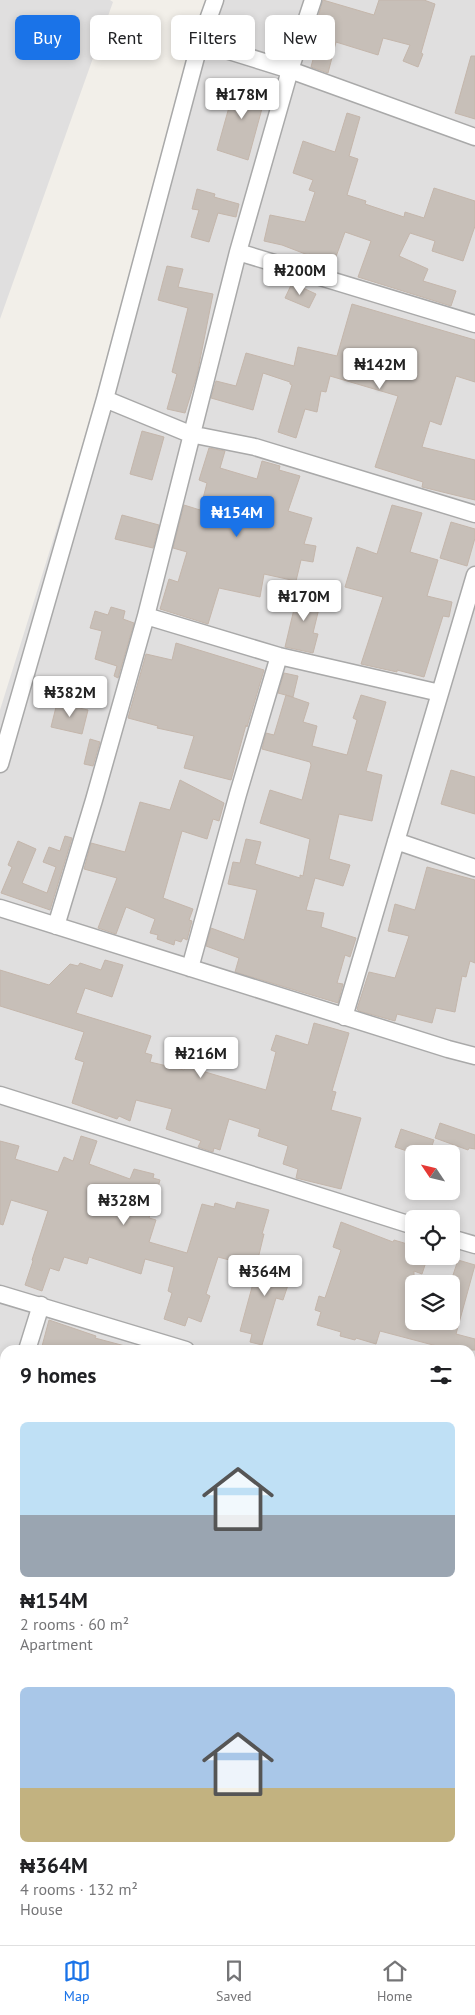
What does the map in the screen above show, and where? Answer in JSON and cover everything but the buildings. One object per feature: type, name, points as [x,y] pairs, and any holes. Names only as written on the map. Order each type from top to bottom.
[{"type":"street","points":[[210,15],[215,0]]},
{"type":"street","points":[[56,926],[146,616],[190,434],[238,252],[290,70],[313,0]]},
{"type":"street","points":[[255,59],[475,137]]},
{"type":"street","points":[[0,764],[105,399],[195,60]]},
{"type":"street","points":[[238,252],[475,324]]},
{"type":"street","points":[[105,399],[190,434],[254,446],[475,514]]},
{"type":"street","points":[[344,1016],[475,575]]},
{"type":"street","points":[[146,616],[279,656],[440,693]]},
{"type":"street","points":[[190,968],[238,794],[279,656]]},
{"type":"street","points":[[396,841],[475,868]]},
{"type":"street","points":[[0,908],[475,1056]]},
{"type":"street","points":[[0,1096],[405,1223]]},
{"type":"street","points":[[460,1241],[475,1245]]},
{"type":"street","points":[[0,1294],[170,1345]]},
{"type":"street","points":[[29,1345],[41,1305]]},
{"type":"shaded area","points":[[0,0],[110,0],[113,2],[108,15],[90,15],[90,60],[92,60],[0,319]]},
{"type":"shaded area","points":[[211,0],[475,0],[475,1345],[0,1345],[0,710],[83,444],[140,236],[193,60],[255,60],[255,15],[206,15]]}]
